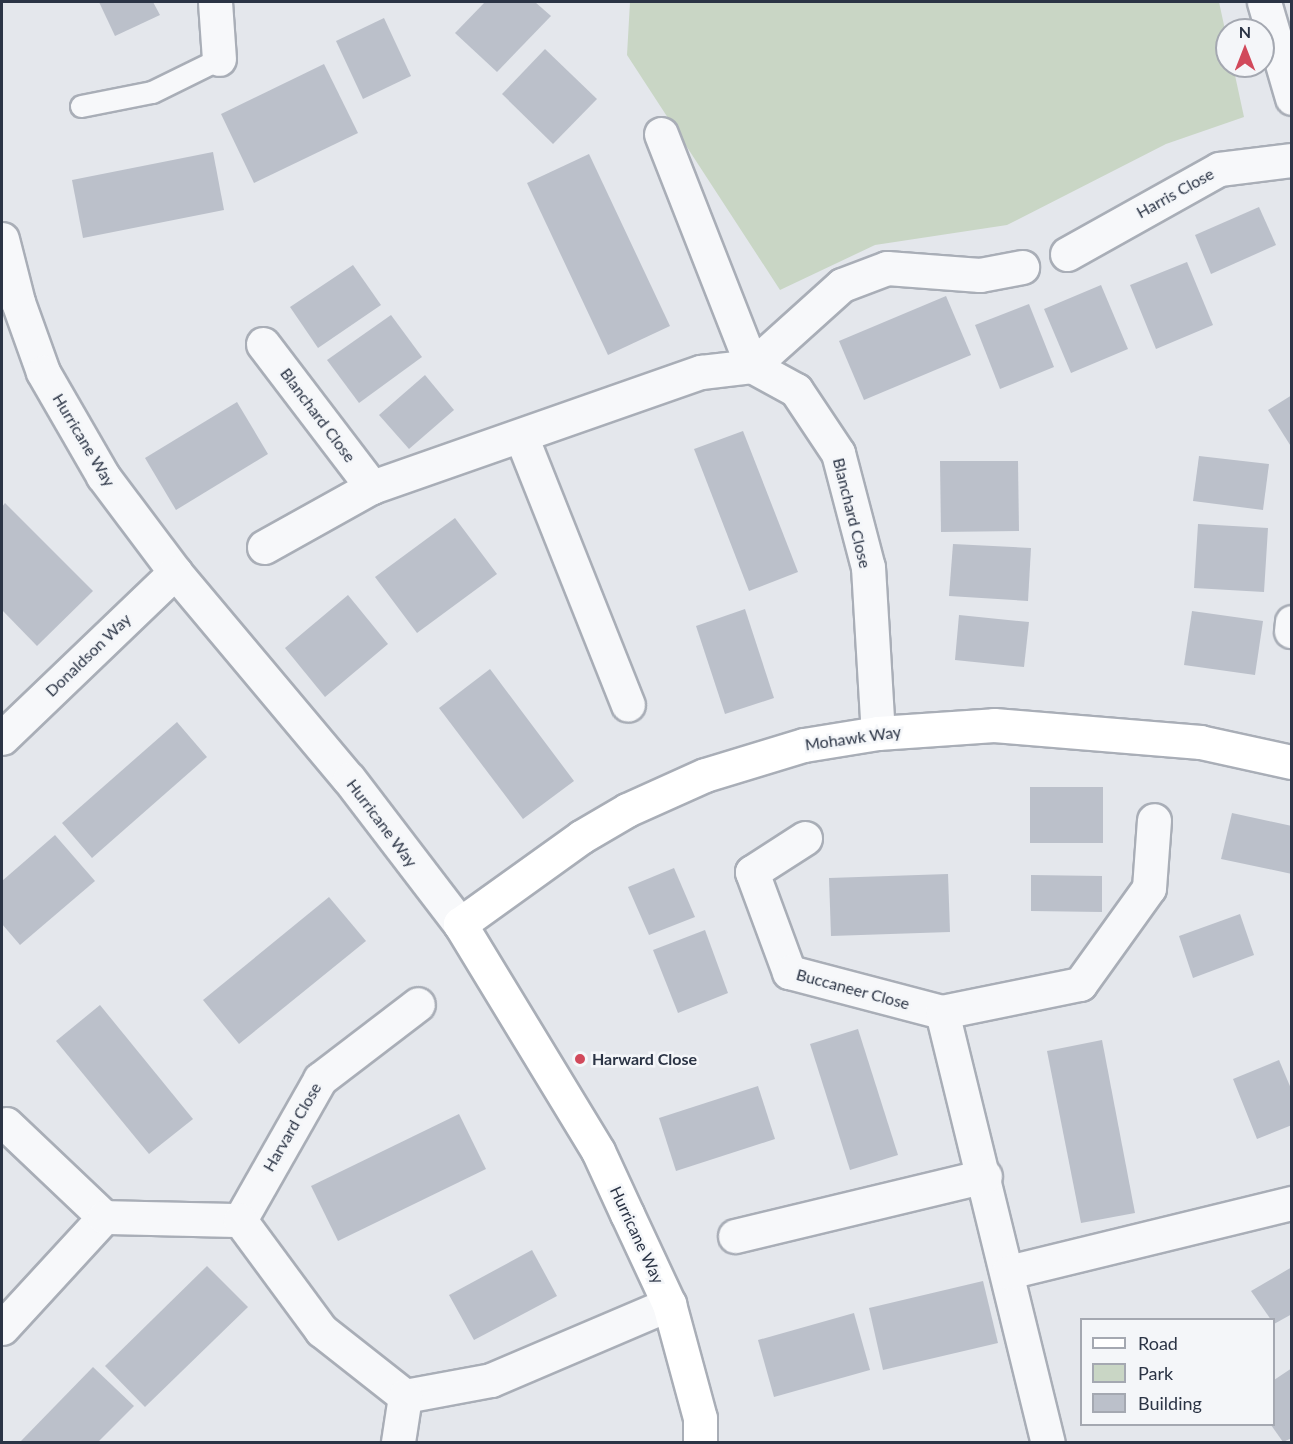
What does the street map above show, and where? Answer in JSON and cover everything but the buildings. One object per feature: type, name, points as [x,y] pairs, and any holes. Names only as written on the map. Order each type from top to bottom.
[{"type":"street","points":[[215,2],[219,59]]},
{"type":"street","points":[[1264,2],[1292,98]]},
{"type":"street","points":[[661,134],[752,366]]},
{"type":"street","name":"Harris Close","points":[[1067,254],[1219,169],[1292,160]]},
{"type":"street","name":"Hurricane Way","points":[[2,239],[18,302],[43,372],[103,476],[175,572],[349,779],[460,924],[598,1151],[669,1304],[700,1418],[700,1443]]},
{"type":"street","points":[[264,547],[372,487],[701,372],[752,366],[842,285],[864,276],[887,268],[980,274],[1022,267]]},
{"type":"street","name":"Blanchard Close","points":[[263,344],[372,487]]},
{"type":"street","name":"Blanchard Close","points":[[752,366],[796,390],[838,453],[868,567],[878,733]]},
{"type":"street","points":[[521,436],[628,705]]},
{"type":"street","name":"Donaldson Way","points":[[2,738],[175,572]]},
{"type":"street","points":[[1291,631],[1292,622]]},
{"type":"street","name":"Mohawk Way","points":[[460,924],[580,837],[664,791],[748,760],[804,745],[878,733],[994,725],[1200,742],[1292,762]]},
{"type":"street","name":"Buccaneer Close","points":[[805,837],[752,872],[789,972],[942,1012],[1080,984],[1149,888],[1154,820]]},
{"type":"street","name":"Harvard Close","points":[[240,1220],[320,1078],[418,1004]]},
{"type":"street","points":[[942,1012],[985,1176],[1048,1443]]},
{"type":"street","points":[[6,1124],[104,1217],[240,1220],[321,1330],[405,1396],[491,1380],[669,1304]]},
{"type":"street","points":[[735,1236],[985,1176]]},
{"type":"street","points":[[1008,1272],[1292,1203]]},
{"type":"street","points":[[2,1328],[104,1217]]},
{"type":"street","points":[[398,1443],[405,1396]]},
{"type":"lane","points":[[81,106],[152,92],[219,59]]},
{"type":"green space","points":[[630,2],[1219,2],[1222,18],[1215,18],[1215,78],[1236,78],[1244,117],[1166,144],[1007,225],[875,245],[780,290],[627,55]]},
{"type":"place","name":"Harward Close","points":[[580,1059]]}]
